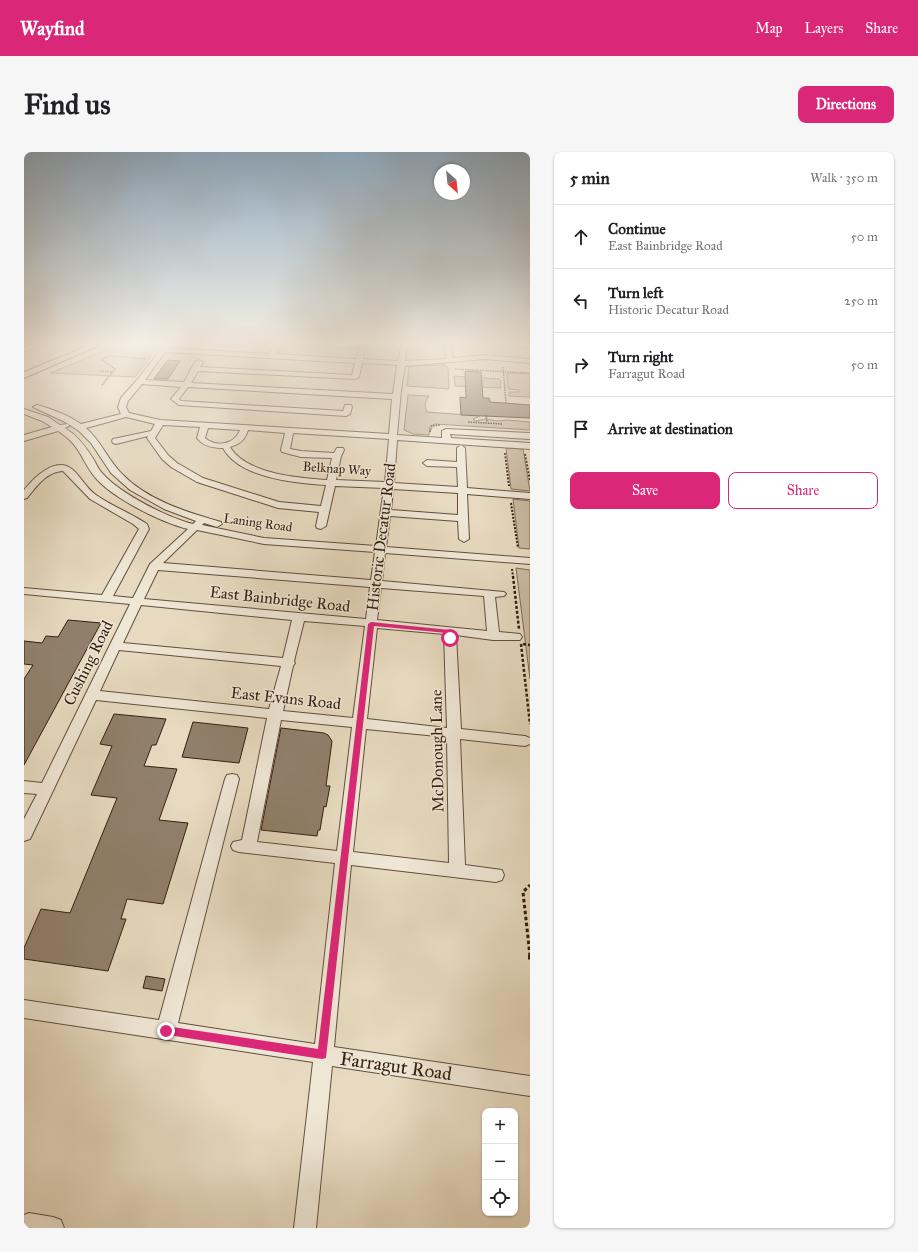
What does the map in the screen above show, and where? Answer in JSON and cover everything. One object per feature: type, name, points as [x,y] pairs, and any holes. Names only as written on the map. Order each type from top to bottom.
[{"type":"street","points":[[126,415],[122,407],[124,400],[129,394]]},
{"type":"street","points":[[179,394],[175,399],[180,403],[347,410],[341,434]]},
{"type":"street","points":[[366,394],[397,396]]},
{"type":"street","name":"Historic Decatur Road","points":[[305,1228],[321,1080],[322,1055],[371,624],[386,513],[397,396]]},
{"type":"street","name":"Laning Road","points":[[24,403],[44,409],[77,425],[94,440],[113,470],[123,480],[156,501],[199,523]]},
{"type":"street","name":"Laning Road","points":[[24,411],[45,419],[60,427],[70,435],[83,449],[98,475],[118,492],[136,503],[169,519],[265,533],[530,561]]},
{"type":"street","points":[[24,438],[60,427],[126,415],[139,419],[160,422],[527,446]]},
{"type":"street","points":[[160,422],[151,438],[165,457],[174,465],[200,480],[278,505],[324,509]]},
{"type":"street","points":[[205,425],[201,438],[203,442],[209,445],[225,445],[238,440],[242,437],[244,428]]},
{"type":"street","points":[[290,430],[285,450],[301,454],[339,453],[320,526]]},
{"type":"street","points":[[447,441],[446,431],[530,436]]},
{"type":"street","points":[[116,441],[135,436],[152,434]]},
{"type":"street","name":"Belknap Way","points":[[225,445],[228,452],[245,465],[281,477],[530,496]]},
{"type":"street","points":[[461,448],[464,539]]},
{"type":"street","points":[[427,463],[462,465]]},
{"type":"street","points":[[24,496],[46,472],[66,469],[88,493],[103,504],[143,526],[144,529],[106,598]]},
{"type":"street","points":[[386,513],[463,518]]},
{"type":"street","name":"Cushing Road","points":[[24,835],[154,566],[167,551],[199,523]]},
{"type":"street","name":"Laning Road","points":[[382,546],[530,554]]},
{"type":"street","points":[[154,566],[376,583],[495,594],[493,636]]},
{"type":"street","name":"East Bainbridge Road","points":[[24,591],[516,637]]},
{"type":"street","points":[[299,617],[244,846],[496,875]]},
{"type":"street","name":"McDonough Lane","points":[[450,632],[457,870]]},
{"type":"street","points":[[116,646],[289,663]]},
{"type":"street","name":"East Evans Road","points":[[92,695],[525,741]]},
{"type":"street","points":[[166,1031],[232,779]]},
{"type":"street","points":[[24,787],[46,789]]},
{"type":"street","name":"Farragut Road","points":[[24,1009],[530,1086]]},
{"type":"street","points":[[29,1224],[53,1228]]},
{"type":"path","points":[[505,394],[506,403]]},
{"type":"path","points":[[486,415],[488,428]]},
{"type":"path","points":[[527,446],[530,481]]},
{"type":"path","points":[[530,885],[523,892],[530,960]]},
{"type":"shaded area","points":[[509,394],[530,394],[530,397],[509,396]]},
{"type":"shaded area","points":[[408,395],[429,396],[425,404],[427,412],[480,416],[473,419],[476,421],[485,419],[530,422],[530,430],[435,424],[430,426],[429,435],[413,434],[404,430]]},
{"type":"shaded area","points":[[506,448],[523,449],[530,491],[511,489]]},
{"type":"shaded area","points":[[513,499],[530,501],[530,549],[519,548]]},
{"type":"shaded area","points":[[516,568],[530,570],[530,679]]},
{"type":"building","points":[[466,394],[483,394],[483,398],[489,398],[490,402],[530,405],[530,418],[461,415],[460,397],[466,398]]},
{"type":"building","points":[[68,620],[101,623],[24,765],[24,679],[33,665],[24,664],[24,641],[42,643],[46,636],[58,637]]},
{"type":"building","points":[[114,714],[166,719],[156,745],[152,745],[144,766],[177,769],[159,820],[188,823],[163,904],[127,899],[121,919],[126,919],[108,971],[24,959],[24,948],[41,909],[70,913],[117,798],[91,795],[112,746],[100,744]]},
{"type":"building","points":[[193,722],[248,728],[239,763],[182,757]]},
{"type":"building","points":[[281,728],[324,733],[328,735],[332,741],[326,786],[330,786],[326,807],[324,806],[320,830],[318,830],[317,836],[261,830]]},
{"type":"building","points":[[146,976],[165,979],[162,991],[143,988]]},
{"type":"route","points":[[166,1031],[322,1055],[371,624],[450,632],[450,638]]}]
